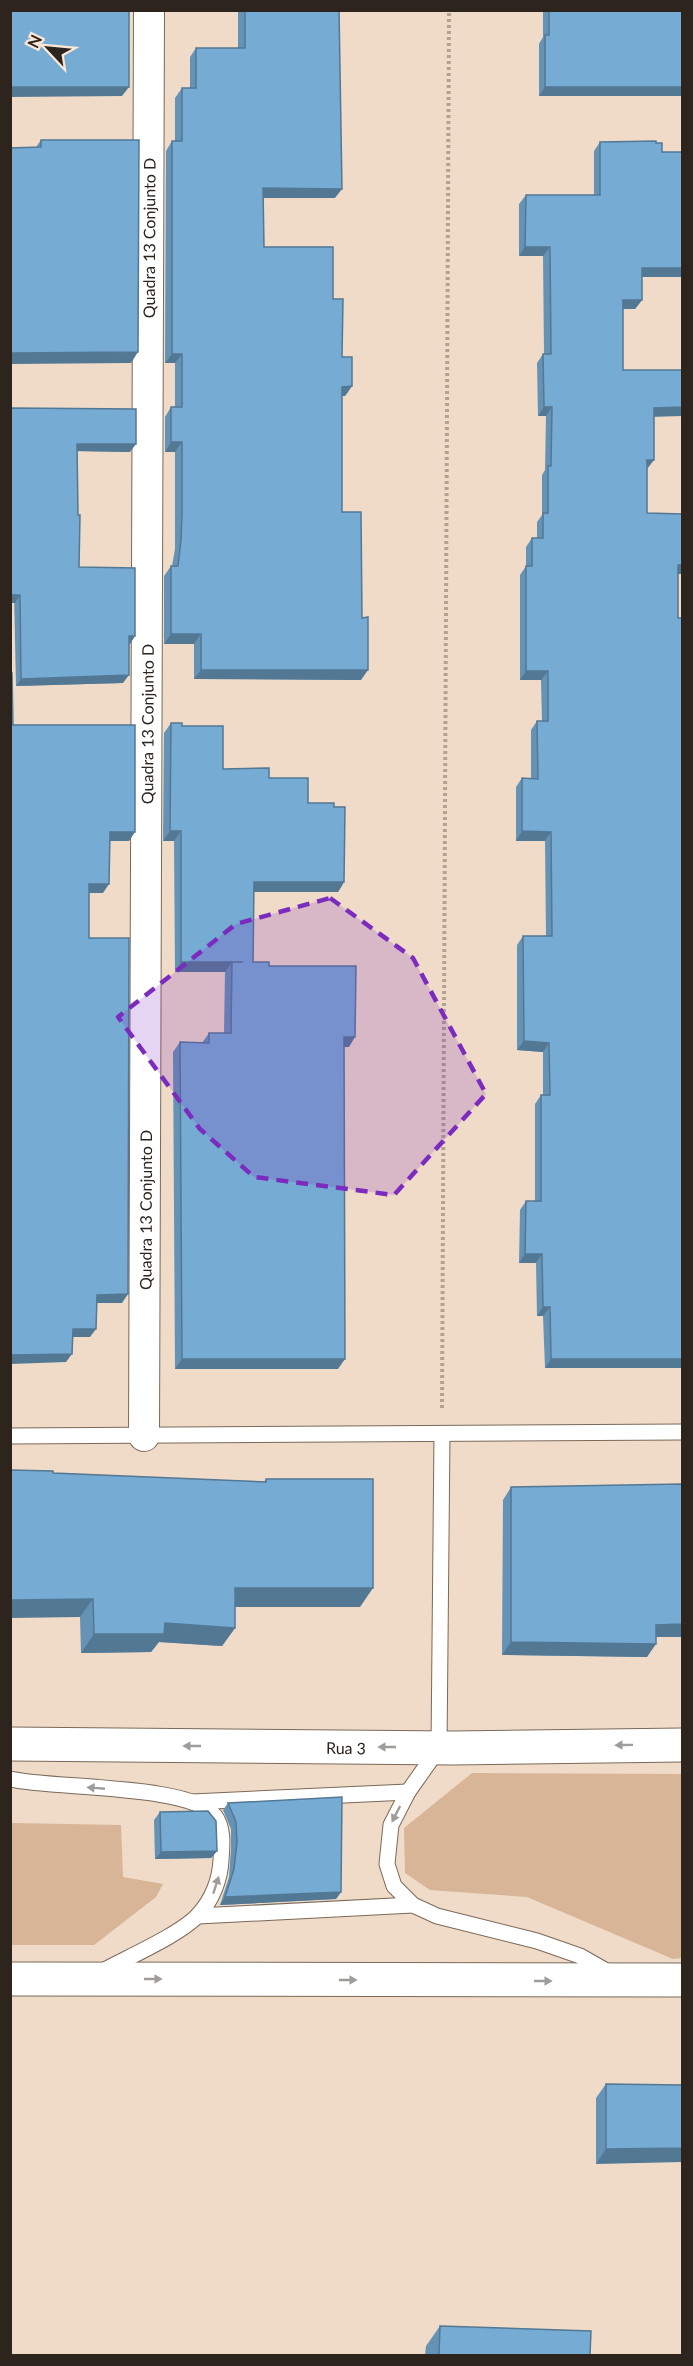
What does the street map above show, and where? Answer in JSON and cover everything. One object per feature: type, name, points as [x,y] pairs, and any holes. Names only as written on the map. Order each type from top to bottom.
[{"type":"main road","name":"Rua 3","points":[[10,1744],[439,1748],[682,1745]]},
{"type":"main road","points":[[10,1979],[682,1980]]},
{"type":"street","name":"Quadra 13 Conjunto D","points":[[144,1436],[149,10]]},
{"type":"lane","points":[[10,1437],[682,1432]]},
{"type":"lane","points":[[441,1434],[439,1748],[408,1792],[391,1825],[387,1864],[394,1886],[413,1905],[437,1916],[537,1941],[580,1956],[624,1981]]},
{"type":"lane","points":[[10,1779],[160,1794],[192,1802],[214,1815],[222,1839],[220,1870],[212,1898],[198,1916],[179,1929],[88,1979]]},
{"type":"lane","points":[[192,1802],[408,1792]]},
{"type":"lane","points":[[198,1916],[413,1905]]},
{"type":"path","points":[[441,1434],[449,10]]},
{"type":"highlighted area","points":[[330,898],[413,958],[486,1094],[394,1195],[254,1177],[200,1129],[118,1017],[236,924]]},
{"type":"shaded area","points":[[472,1773],[682,1774],[682,1958],[673,1959],[527,1897],[430,1890],[405,1873],[404,1828]]},
{"type":"shaded area","points":[[11,1823],[121,1825],[123,1877],[163,1884],[156,1897],[94,1945],[11,1945]]},
{"type":"building","points":[[10,10],[129,10],[129,87],[10,87]]},
{"type":"building","points":[[245,10],[339,10],[342,189],[263,188],[264,247],[333,247],[333,299],[343,299],[342,357],[352,357],[352,386],[342,387],[342,512],[361,512],[362,618],[368,617],[368,670],[201,670],[201,634],[171,634],[171,566],[178,566],[182,513],[182,442],[171,442],[171,407],[182,407],[182,354],[172,354],[172,141],[182,141],[182,88],[196,88],[196,48],[245,48]]},
{"type":"building","points":[[549,10],[682,10],[682,87],[545,87],[545,35],[549,35]]},
{"type":"building","points":[[41,140],[139,140],[138,352],[10,353],[10,148],[41,147]]},
{"type":"building","points":[[656,141],[656,143],[662,143],[662,152],[682,152],[682,268],[642,268],[642,300],[623,300],[623,370],[682,370],[682,407],[654,408],[654,460],[647,460],[647,513],[682,514],[682,565],[678,565],[678,618],[682,618],[682,1359],[551,1359],[550,1307],[543,1307],[542,1254],[525,1254],[526,1201],[541,1201],[541,1095],[550,1095],[549,1043],[524,1041],[523,936],[552,936],[551,832],[522,831],[522,778],[538,779],[537,721],[548,721],[548,671],[526,671],[526,566],[532,566],[532,538],[543,538],[543,513],[548,513],[552,407],[544,407],[543,354],[551,354],[550,247],[525,247],[526,195],[600,195],[600,142]]},
{"type":"building","points":[[10,408],[136,409],[136,444],[77,444],[78,515],[80,515],[79,567],[135,568],[135,636],[129,636],[129,675],[21,679],[20,595],[10,595]]},
{"type":"building","points":[[10,673],[12,673],[13,725],[135,725],[135,832],[110,832],[109,884],[89,884],[89,938],[129,938],[128,1294],[97,1295],[96,1329],[73,1329],[72,1354],[10,1355]]},
{"type":"building","points":[[171,723],[182,723],[182,726],[223,726],[223,769],[269,768],[269,778],[308,778],[308,803],[334,803],[334,807],[345,807],[344,882],[254,882],[253,962],[269,962],[269,966],[356,966],[355,1037],[344,1037],[345,1359],[182,1359],[180,1042],[209,1043],[209,1033],[231,1033],[232,962],[181,962],[181,831],[170,831]]},
{"type":"building","points":[[10,1470],[266,1482],[266,1479],[373,1479],[373,1588],[235,1588],[235,1628],[165,1623],[164,1634],[94,1634],[93,1599],[10,1600]]},
{"type":"building","points":[[682,1484],[682,1624],[656,1625],[656,1644],[511,1642],[511,1487]]},
{"type":"building","points":[[342,1797],[341,1892],[225,1897],[234,1869],[237,1842],[236,1822],[228,1803]]},
{"type":"building","points":[[208,1811],[216,1821],[217,1851],[161,1852],[160,1812]]},
{"type":"building","points":[[606,2084],[682,2085],[682,2148],[606,2149]]},
{"type":"building","points":[[440,2326],[591,2331],[590,2355],[439,2355]]}]
